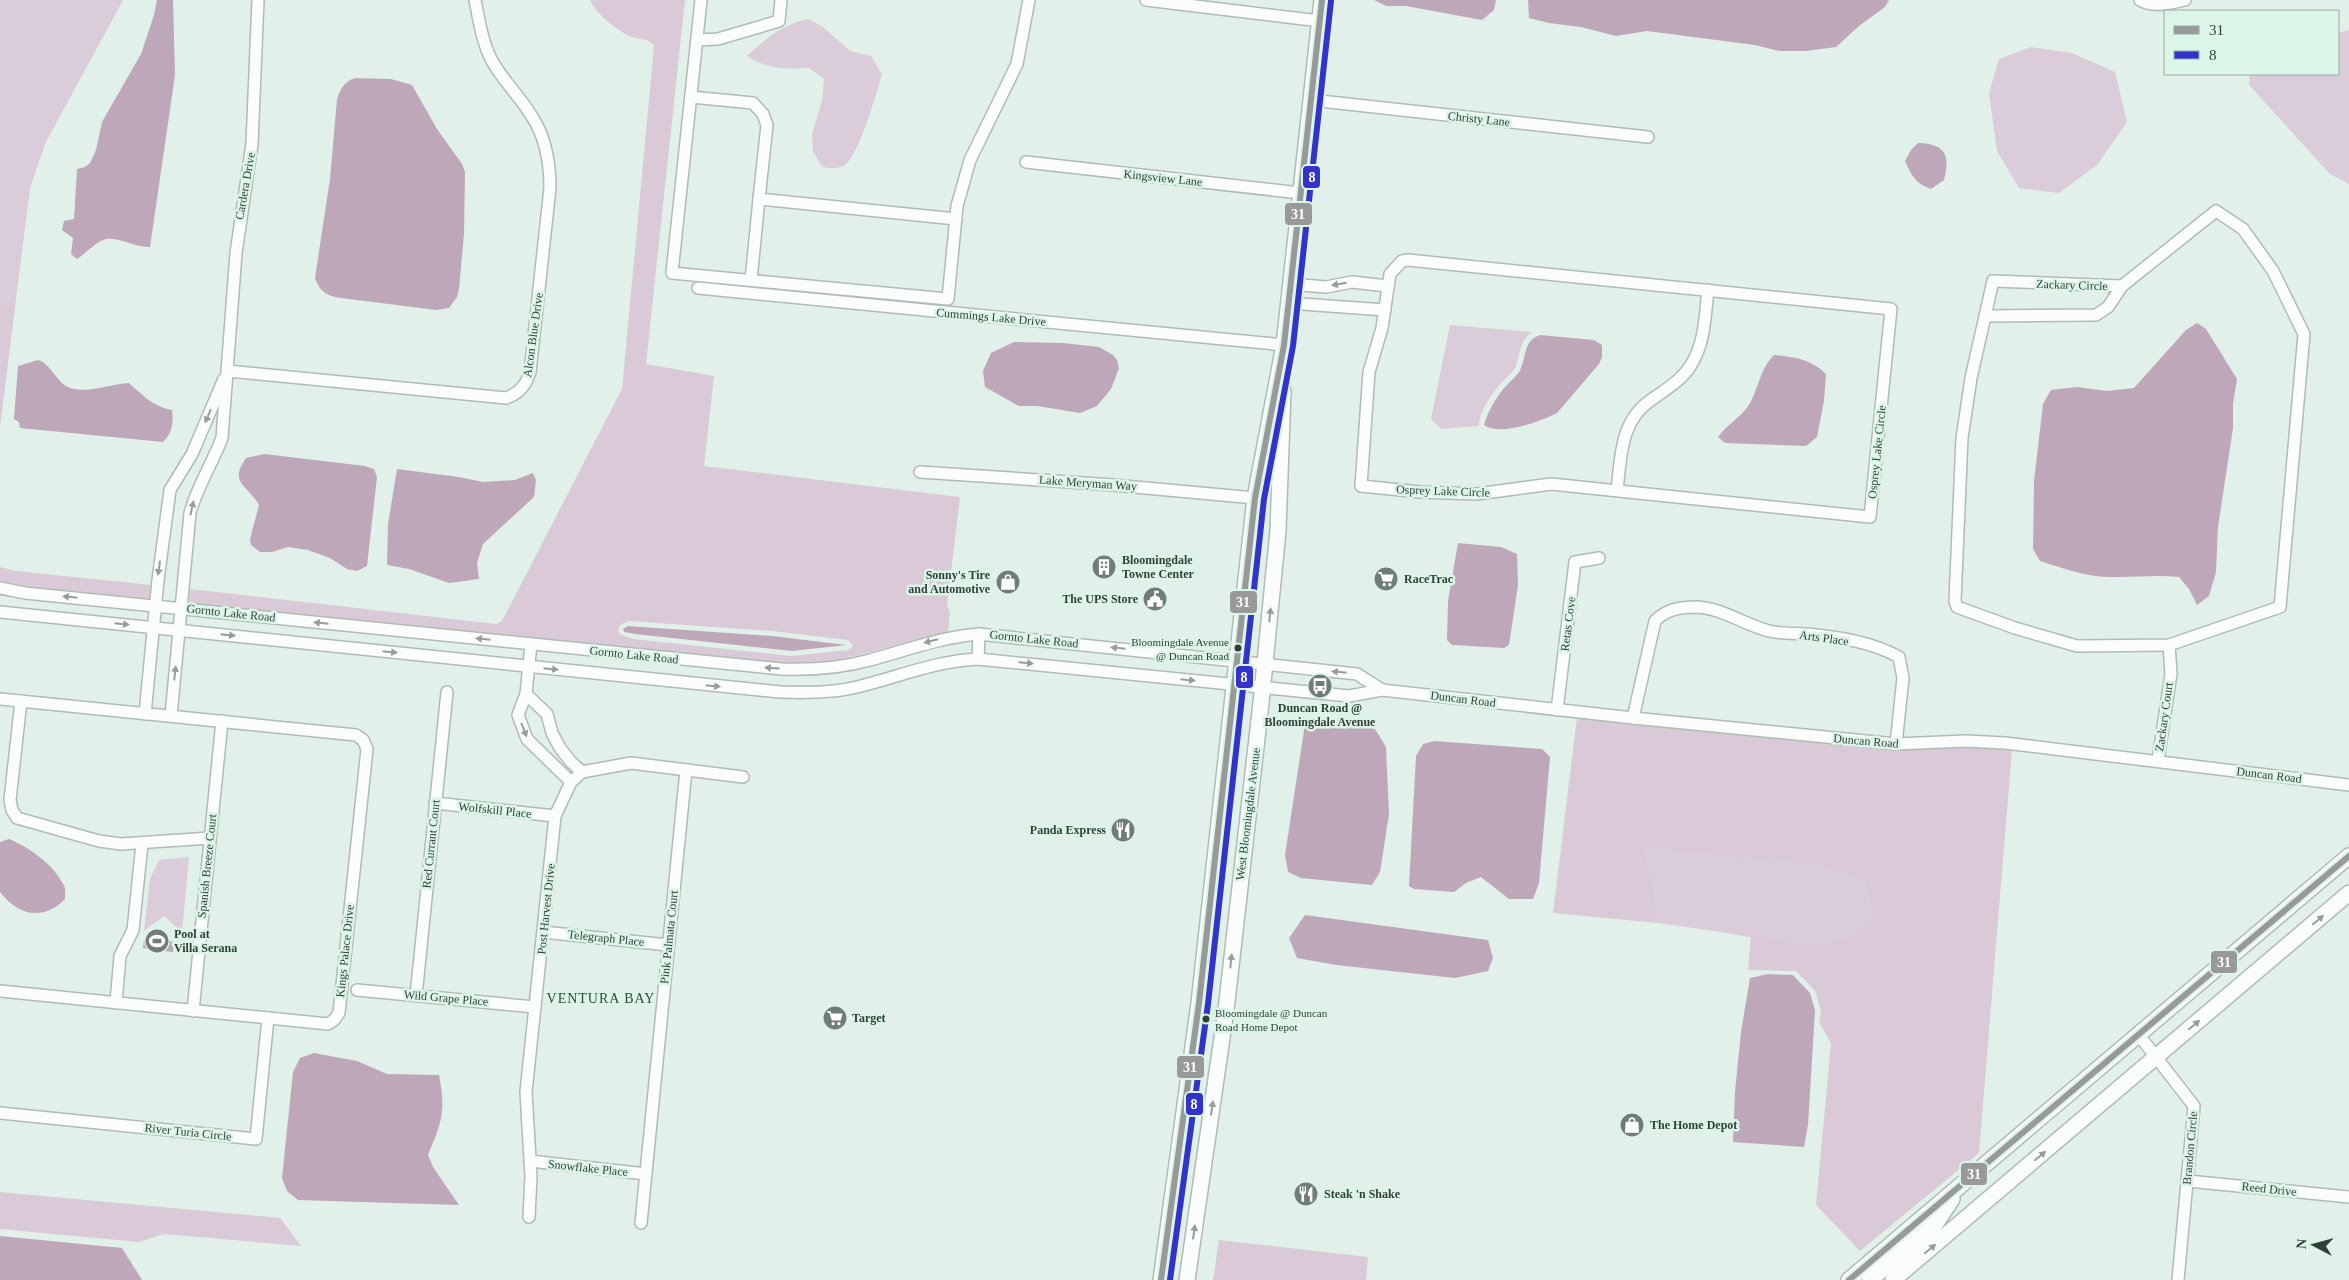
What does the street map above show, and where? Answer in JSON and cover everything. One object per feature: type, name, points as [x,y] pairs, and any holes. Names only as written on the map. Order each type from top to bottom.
[{"type":"main road","name":"West Bloomingdale Avenue","points":[[1187,1280],[1226,1010],[1265,664],[1280,502],[1284,345],[1322,0]]},
{"type":"main road","name":"West Bloomingdale Avenue","points":[[1161,1280],[1199,1003],[1255,498],[1284,345]]},
{"type":"main road","points":[[1849,1280],[2349,856]]},
{"type":"main road","points":[[1893,1280],[2349,893]]},
{"type":"main road","points":[[1199,1003],[1226,1010]]},
{"type":"main road","points":[[1870,1280],[1934,1225],[1963,1183]]},
{"type":"street","name":"Cardera Drive","points":[[182,608],[190,513],[194,497],[222,438],[240,218],[252,144],[258,0]]},
{"type":"street","name":"Alcon Blue Drive","points":[[228,371],[506,398],[521,390],[530,372],[550,188],[550,170],[546,150],[532,115],[500,74],[490,57],[475,0]]},
{"type":"street","points":[[701,0],[672,273],[948,300],[957,206],[970,160],[1017,64],[1026,25],[1029,0]]},
{"type":"street","points":[[697,40],[718,39],[779,21],[781,0]]},
{"type":"street","points":[[1146,0],[1320,20]]},
{"type":"street","points":[[2140,0],[2168,4],[2185,0]]},
{"type":"street","points":[[691,97],[753,103],[763,114],[767,125],[751,280]]},
{"type":"street","name":"Christy Lane","points":[[1311,100],[1648,137]]},
{"type":"street","name":"Kingsview Lane","points":[[1026,162],[1300,193]]},
{"type":"street","points":[[759,199],[956,220]]},
{"type":"street","name":"Zackary Circle","points":[[2216,211],[2244,229],[2273,271],[2304,334],[2280,607],[2169,645],[2077,646],[2015,628],[1957,607],[1955,601],[1962,438],[1971,378],[1993,282],[2122,286],[2216,211]]},
{"type":"street","name":"Osprey Lake Circle","points":[[1408,260],[1708,290],[1891,309],[1870,517],[1617,490],[1542,484],[1498,493],[1477,494],[1420,492],[1361,486],[1369,372],[1382,328],[1390,274],[1396,266],[1408,260]]},
{"type":"street","points":[[1290,284],[1326,286],[1352,282],[1387,286]]},
{"type":"street","points":[[1985,316],[2096,316],[2108,307],[2122,286]]},
{"type":"street","name":"Cummings Lake Drive","points":[[698,288],[1284,345]]},
{"type":"street","points":[[1617,490],[1621,453],[1627,429],[1640,409],[1677,382],[1692,364],[1701,342],[1708,290]]},
{"type":"street","points":[[1288,303],[1385,310]]},
{"type":"street","name":"Cardera Drive","points":[[156,606],[170,490],[195,446],[228,371]]},
{"type":"street","points":[[195,446],[216,454]]},
{"type":"street","name":"Lake Meryman Way","points":[[920,472],[1113,485],[1255,498]]},
{"type":"street","name":"Retas Cove","points":[[1557,710],[1575,562],[1598,558]]},
{"type":"street","name":"Gornto Lake Road","points":[[0,588],[25,593],[800,670],[830,668],[860,662],[935,640],[979,634],[1265,664]]},
{"type":"street","points":[[145,714],[156,606]]},
{"type":"street","name":"Arts Place","points":[[1633,718],[1655,621],[1662,613],[1672,609],[1698,607],[1719,612],[1770,631],[1823,636],[1880,646],[1899,657],[1903,678],[1896,744]]},
{"type":"street","points":[[171,716],[182,608]]},
{"type":"street","name":"Gornto Lake Road","points":[[0,612],[529,667],[795,692],[856,688],[918,668],[961,660],[978,659],[1233,685]]},
{"type":"street","points":[[978,659],[979,634]]},
{"type":"street","points":[[531,644],[526,694],[518,715],[527,739],[571,782]]},
{"type":"street","name":"Zackary Court","points":[[2158,760],[2170,674],[2169,645]]},
{"type":"street","name":"Duncan Road","points":[[1265,664],[1357,674],[1382,690]]},
{"type":"street","name":"Duncan Road","points":[[1233,685],[1349,696],[1382,690],[1633,718],[1896,744],[1977,741],[2158,760],[2349,785]]},
{"type":"street","name":"Red Currant Court","points":[[416,996],[446,692]]},
{"type":"street","points":[[526,694],[547,714],[552,733],[560,748],[582,772],[631,763],[743,777]]},
{"type":"street","name":"Kings Palace Drive","points":[[0,699],[356,735],[363,740],[367,749],[339,1013],[328,1024],[0,991]]},
{"type":"street","points":[[21,701],[10,800],[12,810],[17,818],[99,842],[142,844],[210,838]]},
{"type":"street","name":"Spanish Breeze Court","points":[[193,1011],[222,721]]},
{"type":"street","name":"Pink Palmata Court","points":[[641,1223],[686,770]]},
{"type":"street","name":"Post Harvest Drive","points":[[529,1217],[530,1161],[526,1092],[555,816],[571,782],[582,772]]},
{"type":"street","name":"Wolfskill Place","points":[[435,803],[555,816]]},
{"type":"street","points":[[116,1003],[120,956],[133,930],[142,844]]},
{"type":"street","name":"Telegraph Place","points":[[543,932],[668,945]]},
{"type":"street","name":"Wild Grape Place","points":[[357,990],[535,1007]]},
{"type":"street","name":"River Turia Circle","points":[[0,1113],[256,1139],[268,1018]]},
{"type":"street","name":"Brandon Circle","points":[[2138,1034],[2194,1106],[2178,1280]]},
{"type":"street","name":"Snowflake Place","points":[[530,1161],[646,1174]]},
{"type":"street","name":"Reed Drive","points":[[2188,1180],[2349,1197]]},
{"type":"shaded area","points":[[0,0],[123,0],[45,144],[30,188],[15,307],[0,303]]},
{"type":"shaded area","points":[[157,0],[173,0],[175,75],[150,247],[108,239],[97,243],[77,259],[71,254],[73,238],[62,230],[64,221],[74,219],[77,169],[85,167],[90,163],[96,150],[102,122],[141,54]]},
{"type":"shaded area","points":[[590,0],[685,0],[646,364],[714,376],[704,466],[960,497],[947,606],[950,611],[948,632],[826,661],[783,663],[189,603],[190,589],[496,624],[502,621],[622,389],[654,46],[649,41],[630,37],[622,32],[606,20]],"holes":[[[628,621],[772,631],[848,640],[853,646],[848,650],[791,656],[634,639],[621,635],[618,630],[620,625]]]},
{"type":"shaded area","points":[[1374,0],[1496,0],[1494,10],[1482,20],[1406,6],[1386,6]]},
{"type":"shaded area","points":[[1528,0],[1889,0],[1885,7],[1859,26],[1836,47],[1806,51],[1779,51],[1755,45],[1647,31],[1616,36],[1581,27],[1549,23],[1529,18]]},
{"type":"shaded area","points":[[809,19],[823,27],[850,51],[871,56],[882,74],[858,145],[848,162],[839,167],[822,167],[813,151],[812,134],[822,101],[824,79],[809,68],[769,66],[747,56],[761,43],[783,28]]},
{"type":"shaded area","points":[[2349,30],[2349,184],[2330,174],[2249,85],[2249,75],[2339,75],[2339,33]]},
{"type":"shaded area","points":[[2031,47],[2072,53],[2115,72],[2127,122],[2097,165],[2059,193],[2019,188],[1997,151],[1989,93],[1999,59]]},
{"type":"shaded area","points":[[355,78],[391,79],[412,85],[437,129],[462,164],[465,172],[464,234],[459,289],[457,297],[449,308],[436,310],[336,297],[322,290],[315,278],[330,179],[337,99],[343,86]]},
{"type":"shaded area","points":[[1918,143],[1935,146],[1944,152],[1946,158],[1944,180],[1931,189],[1921,184],[1915,178],[1909,171],[1905,161],[1911,150]]},
{"type":"shaded area","points":[[0,303],[15,307],[0,427]]},
{"type":"shaded area","points":[[2197,323],[2206,329],[2237,379],[2233,404],[2233,428],[2218,527],[2216,572],[2209,596],[2197,605],[2189,589],[2179,577],[2089,575],[2040,561],[2033,549],[2034,481],[2043,404],[2051,390],[2077,387],[2107,391],[2134,388],[2186,330]]},
{"type":"shaded area","points":[[1450,325],[1533,332],[1523,342],[1515,369],[1500,384],[1486,404],[1479,426],[1441,429],[1431,419]]},
{"type":"shaded area","points":[[1540,335],[1594,340],[1602,345],[1602,357],[1599,364],[1557,413],[1510,429],[1491,428],[1484,425],[1496,399],[1519,372],[1530,341]]},
{"type":"shaded area","points":[[1014,342],[1063,343],[1099,347],[1113,355],[1117,360],[1119,368],[1111,389],[1097,406],[1080,413],[1037,406],[1019,406],[985,387],[983,371],[991,353]]},
{"type":"shaded area","points":[[1774,355],[1808,362],[1826,374],[1824,401],[1817,437],[1806,446],[1725,443],[1718,437],[1747,408],[1769,360]]},
{"type":"shaded area","points":[[38,360],[45,364],[63,384],[70,388],[86,390],[129,383],[154,403],[172,410],[173,419],[170,432],[163,442],[20,428],[19,422],[14,419],[18,366]]},
{"type":"shaded area","points":[[264,454],[365,466],[374,469],[377,477],[367,566],[357,571],[347,569],[330,558],[308,550],[288,547],[272,552],[260,552],[251,545],[250,539],[259,505],[242,484],[239,479],[239,473],[246,458]]},
{"type":"shaded area","points":[[397,469],[483,482],[515,480],[533,473],[536,480],[534,497],[483,544],[477,563],[479,579],[449,583],[409,569],[387,565],[388,524]]},
{"type":"shaded area","points":[[1458,543],[1501,547],[1517,554],[1518,585],[1509,645],[1504,648],[1452,645],[1447,640],[1448,601]]},
{"type":"shaded area","points":[[0,567],[16,571],[151,585],[150,599],[11,585],[0,582]]},
{"type":"shaded area","points":[[628,626],[772,636],[847,645],[792,651],[624,632],[623,629]]},
{"type":"shaded area","points":[[1314,718],[1340,720],[1375,729],[1386,747],[1389,814],[1380,872],[1372,885],[1301,878],[1288,872],[1285,855],[1305,724]]},
{"type":"shaded area","points":[[1577,718],[1896,749],[1967,747],[2012,750],[1979,1153],[1860,1251],[1816,1205],[1831,1043],[1819,1022],[1821,1011],[1815,991],[1796,971],[1748,970],[1751,937],[1811,945],[1855,935],[1871,912],[1864,882],[1819,866],[1644,849],[1653,879],[1658,923],[1553,913]]},
{"type":"shaded area","points":[[1434,741],[1542,749],[1550,757],[1539,883],[1533,899],[1509,899],[1481,877],[1466,883],[1454,892],[1414,889],[1409,886],[1416,756],[1423,744]]},
{"type":"shaded area","points":[[9,839],[40,857],[54,870],[65,887],[65,899],[57,906],[49,911],[31,913],[15,906],[0,892],[0,842]]},
{"type":"shaded area","points":[[1644,849],[1819,866],[1864,882],[1871,912],[1855,935],[1811,945],[1772,941],[1658,923],[1653,879]]},
{"type":"shaded area","points":[[189,857],[182,932],[164,916],[144,931],[150,879],[159,860]]},
{"type":"shaded area","points":[[1305,915],[1488,940],[1493,958],[1488,971],[1455,978],[1336,965],[1297,958],[1289,938]]},
{"type":"shaded area","name":"Pool at Villa Serana","points":[[158,929],[165,931],[170,941],[174,942],[173,952],[164,951],[164,947],[153,946],[152,950],[143,948],[144,940],[148,940],[148,936],[151,936]]},
{"type":"shaded area","points":[[1768,974],[1793,975],[1810,993],[1815,1010],[1808,1125],[1804,1147],[1733,1142],[1735,1092],[1741,1032],[1750,978]]},
{"type":"shaded area","points":[[314,1053],[357,1061],[387,1074],[439,1075],[442,1098],[441,1116],[437,1134],[428,1155],[433,1167],[459,1205],[298,1200],[287,1191],[282,1178],[293,1072],[300,1058]]},
{"type":"shaded area","points":[[0,1192],[280,1218],[301,1246],[164,1234],[139,1242],[0,1229]]},
{"type":"shaded area","points":[[0,1236],[122,1248],[142,1280],[0,1280]]},
{"type":"shaded area","points":[[1219,1240],[1368,1257],[1366,1280],[1213,1280]]},
{"type":"transit line","name":"31","points":[[1161,1280],[1199,1003],[1255,498],[1284,345],[1322,0]]},
{"type":"transit line","name":"8","points":[[1170,1280],[1208,1004],[1264,499],[1293,346],[1331,1]]},
{"type":"transit line","name":"31","points":[[1849,1280],[2349,856]]},
{"type":"place","name":"Bloomingdale Towne Center","points":[[1104,567]]},
{"type":"place","name":"RaceTrac","points":[[1386,579]]},
{"type":"place","name":"Sonny's Tire and Automotive","points":[[1008,582]]},
{"type":"place","name":"The UPS Store","points":[[1155,599]]},
{"type":"place","name":"Bloomingdale Avenue @ Duncan Road","points":[[1238,648]]},
{"type":"place","name":"Duncan Road @ Bloomingdale Avenue","points":[[1320,686]]},
{"type":"place","name":"Panda Express","points":[[1123,830]]},
{"type":"place","name":"Pool at Villa Serana","points":[[157,941]]},
{"type":"place","name":"Target","points":[[835,1018]]},
{"type":"place","name":"Bloomingdale @ Duncan Road Home Depot","points":[[1206,1019]]},
{"type":"place","name":"The Home Depot","points":[[1632,1125]]},
{"type":"place","name":"Steak 'n Shake","points":[[1306,1194]]},
{"type":"district","name":"VENTURA BAY","points":[[601,998]]}]
